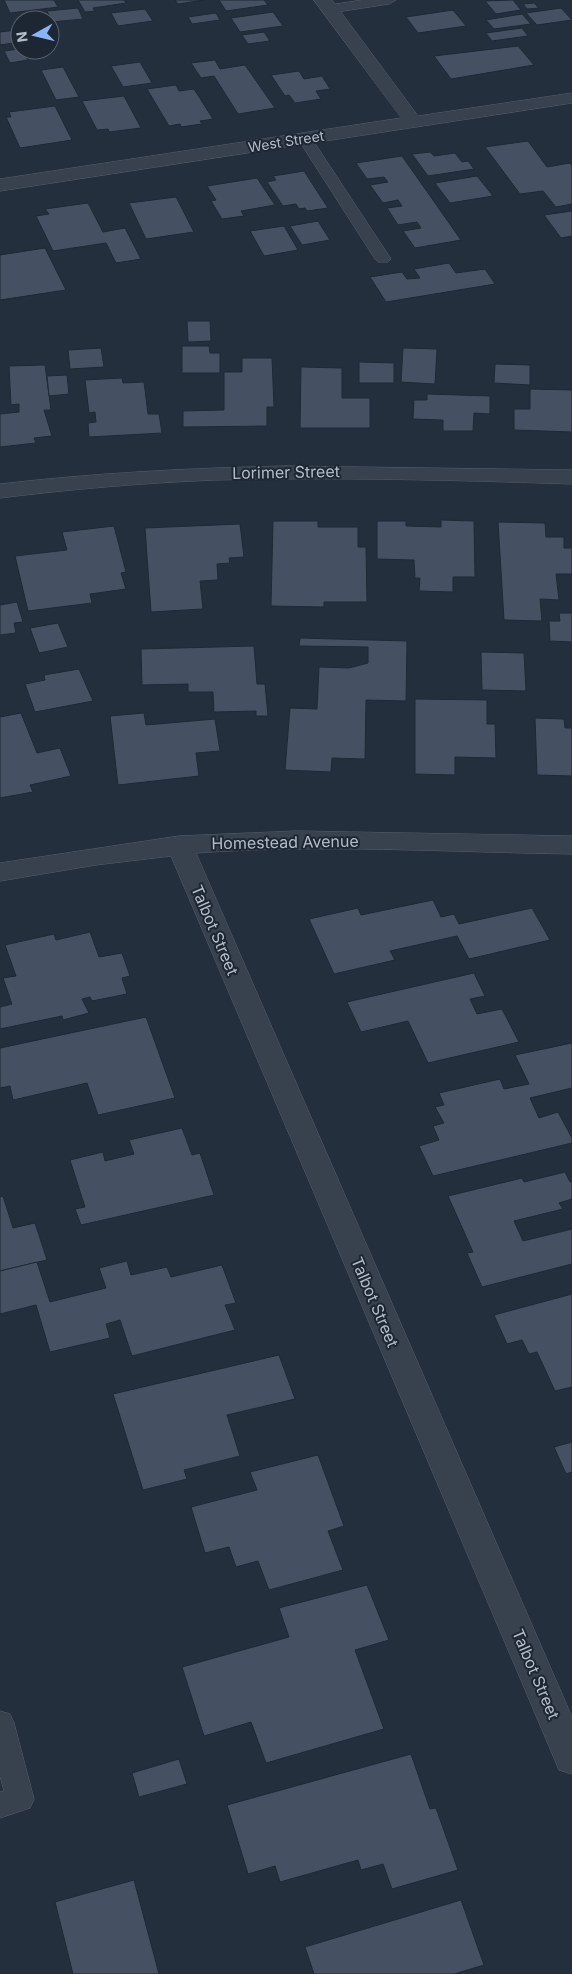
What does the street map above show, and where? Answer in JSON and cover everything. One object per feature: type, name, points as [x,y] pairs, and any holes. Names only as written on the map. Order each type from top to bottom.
[{"type":"street","points":[[327,5],[413,122]]},
{"type":"street","name":"West Street","points":[[0,185],[572,98]]},
{"type":"street","name":"Lorimer Street","points":[[0,491],[118,479],[222,473],[397,471],[572,477]]},
{"type":"street","name":"Homestead Avenue","points":[[0,872],[81,858],[179,845],[259,841],[369,840],[572,846]]},
{"type":"street","name":"Talbot Street","points":[[179,845],[572,1758]]},
{"type":"lane","points":[[327,5],[389,0]]},
{"type":"lane","points":[[305,139],[383,259]]},
{"type":"lane","points":[[0,1723],[20,1799],[0,1805]]},
{"type":"building","points":[[4,0],[54,0],[58,7],[10,10],[10,13]]},
{"type":"building","points":[[78,0],[124,0],[126,3],[93,8],[95,11],[85,12]]},
{"type":"building","points":[[175,0],[205,0],[178,4]]},
{"type":"building","points":[[219,0],[264,0],[268,5],[226,11]]},
{"type":"building","points":[[513,0],[521,10],[496,14],[485,1]]},
{"type":"building","points":[[534,3],[539,8],[527,9],[523,4]]},
{"type":"building","points":[[78,8],[83,19],[60,21],[60,10],[57,10]]},
{"type":"building","points":[[561,8],[572,20],[537,25],[526,13]]},
{"type":"building","points":[[145,9],[153,21],[118,26],[111,13]]},
{"type":"building","points":[[453,10],[466,26],[418,33],[406,17]]},
{"type":"building","points":[[273,12],[283,26],[240,32],[231,18]]},
{"type":"building","points":[[216,13],[220,20],[192,24],[188,17]]},
{"type":"building","points":[[522,14],[531,24],[494,29],[486,20]]},
{"type":"building","points":[[522,28],[528,36],[492,41],[486,33]]},
{"type":"building","points":[[10,31],[10,44],[0,45],[0,32]]},
{"type":"building","points":[[264,32],[270,41],[248,44],[242,35]]},
{"type":"building","points":[[518,46],[534,65],[451,79],[434,56]]},
{"type":"building","points":[[10,50],[10,60],[28,60],[10,63],[4,51]]},
{"type":"building","points":[[215,60],[220,69],[245,65],[275,108],[238,114],[214,76],[201,78],[191,63]]},
{"type":"building","points":[[140,62],[152,83],[123,87],[111,66]]},
{"type":"building","points":[[63,67],[79,97],[56,100],[41,70]]},
{"type":"building","points":[[299,71],[304,79],[322,76],[330,89],[316,91],[321,99],[295,103],[289,95],[285,96],[271,75]]},
{"type":"building","points":[[176,85],[179,91],[194,89],[213,119],[200,121],[202,124],[181,127],[180,124],[169,126],[147,89]]},
{"type":"building","points":[[124,96],[141,128],[109,132],[108,129],[97,130],[82,101]]},
{"type":"building","points":[[55,106],[72,140],[20,148],[6,117],[11,117],[9,112]]},
{"type":"building","points":[[528,141],[547,167],[570,163],[572,166],[572,204],[556,207],[543,191],[520,194],[485,147]]},
{"type":"building","points":[[430,152],[434,156],[455,153],[462,162],[468,161],[474,169],[428,176],[412,154]]},
{"type":"building","points":[[402,156],[461,240],[415,248],[403,231],[421,228],[417,222],[398,225],[387,208],[402,206],[398,200],[383,203],[370,185],[388,182],[384,177],[367,179],[356,163]]},
{"type":"building","points":[[304,171],[328,208],[307,211],[305,208],[299,209],[296,204],[283,206],[267,182],[276,180],[273,176]]},
{"type":"building","points":[[477,176],[493,196],[450,203],[435,183]]},
{"type":"building","points":[[257,178],[275,205],[241,211],[244,216],[222,219],[211,201],[216,200],[207,186]]},
{"type":"building","points":[[176,197],[194,232],[146,239],[129,203]]},
{"type":"building","points":[[88,203],[103,232],[125,228],[141,259],[116,263],[106,243],[53,251],[36,216],[49,214],[45,209]]},
{"type":"building","points":[[572,211],[572,236],[561,238],[544,215]]},
{"type":"building","points":[[318,221],[330,240],[302,245],[290,226]]},
{"type":"building","points":[[284,226],[298,250],[264,256],[250,231]]},
{"type":"building","points":[[45,248],[66,290],[0,300],[0,255]]},
{"type":"building","points":[[449,263],[456,273],[485,269],[495,284],[386,302],[370,277],[402,272],[407,279],[420,278],[414,269]]},
{"type":"building","points":[[187,321],[210,321],[211,341],[188,342]]},
{"type":"building","points":[[182,346],[209,346],[210,353],[220,353],[220,373],[182,373]]},
{"type":"building","points":[[101,348],[104,367],[70,369],[68,350]]},
{"type":"building","points":[[403,348],[437,349],[435,384],[401,382]]},
{"type":"building","points":[[242,358],[272,358],[274,407],[267,407],[267,426],[183,427],[183,411],[224,410],[224,372],[242,372]]},
{"type":"building","points":[[359,362],[394,363],[394,383],[359,383]]},
{"type":"building","points":[[495,364],[530,365],[530,385],[494,383]]},
{"type":"building","points":[[45,365],[51,410],[44,410],[52,436],[34,438],[36,443],[0,447],[0,414],[19,412],[19,404],[11,405],[9,366]]},
{"type":"building","points":[[301,367],[342,368],[342,398],[370,398],[370,428],[300,428]]},
{"type":"building","points":[[67,375],[69,394],[49,396],[47,376]]},
{"type":"building","points":[[122,378],[123,383],[144,382],[148,414],[159,414],[162,433],[89,437],[88,423],[96,422],[95,412],[89,413],[85,380]]},
{"type":"building","points":[[530,389],[572,390],[572,432],[514,430],[514,409],[530,409]]},
{"type":"building","points":[[427,394],[490,396],[490,414],[474,413],[473,431],[443,431],[443,420],[413,419],[414,400],[427,400]]},
{"type":"building","points":[[441,520],[474,521],[475,577],[453,577],[453,592],[419,591],[420,578],[415,578],[414,560],[377,559],[377,521],[406,521],[406,526],[441,527]]},
{"type":"building","points":[[273,521],[318,521],[318,527],[358,527],[358,547],[366,547],[367,602],[324,602],[324,607],[271,606]]},
{"type":"building","points":[[498,522],[545,523],[546,537],[564,537],[564,548],[572,548],[572,574],[556,574],[559,600],[540,599],[542,621],[504,620]]},
{"type":"building","points":[[240,524],[244,557],[229,558],[230,563],[217,564],[218,580],[200,581],[203,609],[151,612],[145,528]]},
{"type":"building","points":[[114,526],[126,572],[121,573],[126,589],[90,594],[92,603],[28,611],[15,556],[67,550],[62,532]]},
{"type":"building","points":[[17,602],[23,622],[14,623],[16,633],[0,635],[0,605]]},
{"type":"building","points":[[559,613],[572,613],[572,642],[550,641],[549,621],[560,621]]},
{"type":"building","points":[[58,623],[68,647],[39,653],[30,628]]},
{"type":"building","points":[[300,638],[407,641],[406,701],[366,700],[365,759],[332,758],[331,772],[285,770],[290,708],[317,709],[319,667],[349,668],[368,663],[368,647],[299,646]]},
{"type":"building","points":[[254,646],[257,684],[265,684],[268,716],[256,716],[256,711],[214,712],[213,692],[188,692],[188,684],[142,685],[141,649]]},
{"type":"building","points":[[481,652],[524,653],[526,691],[482,690]]},
{"type":"building","points":[[79,669],[93,701],[35,712],[25,684],[45,680],[44,675]]},
{"type":"building","points":[[415,699],[487,700],[487,724],[495,724],[496,758],[455,757],[455,775],[415,774]]},
{"type":"building","points":[[21,713],[37,753],[60,748],[71,776],[30,785],[33,792],[0,798],[0,717]]},
{"type":"building","points":[[144,713],[146,725],[215,719],[220,751],[196,753],[199,776],[118,785],[110,716]]},
{"type":"building","points":[[535,718],[564,719],[565,728],[572,728],[572,776],[537,775]]},
{"type":"building","points":[[433,900],[441,917],[454,914],[459,924],[532,908],[550,940],[469,959],[457,936],[390,951],[395,960],[334,974],[309,919],[358,908],[361,915]]},
{"type":"building","points":[[90,932],[99,957],[122,953],[130,976],[122,978],[127,994],[92,1001],[90,997],[82,999],[89,1013],[63,1020],[62,1016],[0,1029],[0,1007],[12,1004],[3,978],[16,976],[5,945],[54,934],[56,940]]},
{"type":"building","points":[[474,973],[485,996],[470,999],[477,1014],[502,1009],[519,1042],[428,1063],[408,1021],[361,1032],[347,1002]]},
{"type":"building","points":[[146,1017],[175,1098],[98,1115],[87,1083],[13,1100],[10,1086],[0,1088],[0,1048]]},
{"type":"building","points":[[572,1043],[572,1088],[530,1098],[539,1118],[558,1112],[572,1138],[572,1143],[433,1176],[419,1146],[439,1140],[433,1126],[444,1123],[435,1107],[444,1105],[439,1093],[500,1079],[504,1089],[529,1084],[515,1055]]},
{"type":"building","points":[[182,1128],[192,1155],[200,1153],[214,1195],[81,1225],[75,1209],[85,1207],[70,1160],[103,1152],[105,1161],[134,1154],[129,1140]]},
{"type":"building","points":[[565,1172],[570,1182],[572,1181],[572,1199],[559,1203],[563,1209],[514,1221],[523,1241],[572,1229],[572,1264],[482,1287],[467,1253],[473,1252],[448,1196],[522,1178],[524,1182]]},
{"type":"building","points":[[3,1196],[13,1228],[35,1223],[47,1260],[0,1271],[0,1197]]},
{"type":"building","points":[[127,1261],[131,1275],[167,1267],[171,1277],[222,1265],[236,1303],[225,1305],[235,1330],[132,1356],[120,1320],[106,1324],[110,1338],[50,1352],[36,1305],[0,1314],[0,1271],[37,1262],[50,1302],[106,1288],[99,1268]]},
{"type":"building","points":[[572,1294],[572,1387],[555,1391],[537,1352],[529,1354],[522,1340],[507,1344],[494,1315]]},
{"type":"building","points":[[279,1355],[295,1399],[227,1415],[240,1456],[184,1470],[187,1479],[143,1490],[113,1394]]},
{"type":"building","points":[[572,1442],[572,1472],[566,1474],[554,1447]]},
{"type":"building","points":[[318,1455],[344,1526],[328,1531],[343,1570],[269,1590],[258,1561],[236,1567],[229,1547],[205,1553],[191,1507],[257,1490],[250,1472]]},
{"type":"building","points":[[367,1585],[389,1640],[355,1650],[384,1729],[266,1763],[251,1722],[204,1736],[182,1667],[289,1637],[279,1608]]},
{"type":"building","points":[[411,1754],[430,1809],[436,1808],[458,1870],[392,1889],[383,1864],[361,1870],[358,1860],[280,1882],[275,1866],[248,1874],[227,1805]]},
{"type":"building","points":[[179,1759],[187,1784],[139,1797],[132,1773]]},
{"type":"building","points":[[134,1880],[159,1974],[73,1974],[55,1902]]},
{"type":"building","points":[[461,1900],[484,1965],[454,1974],[314,1974],[305,1947]]}]
